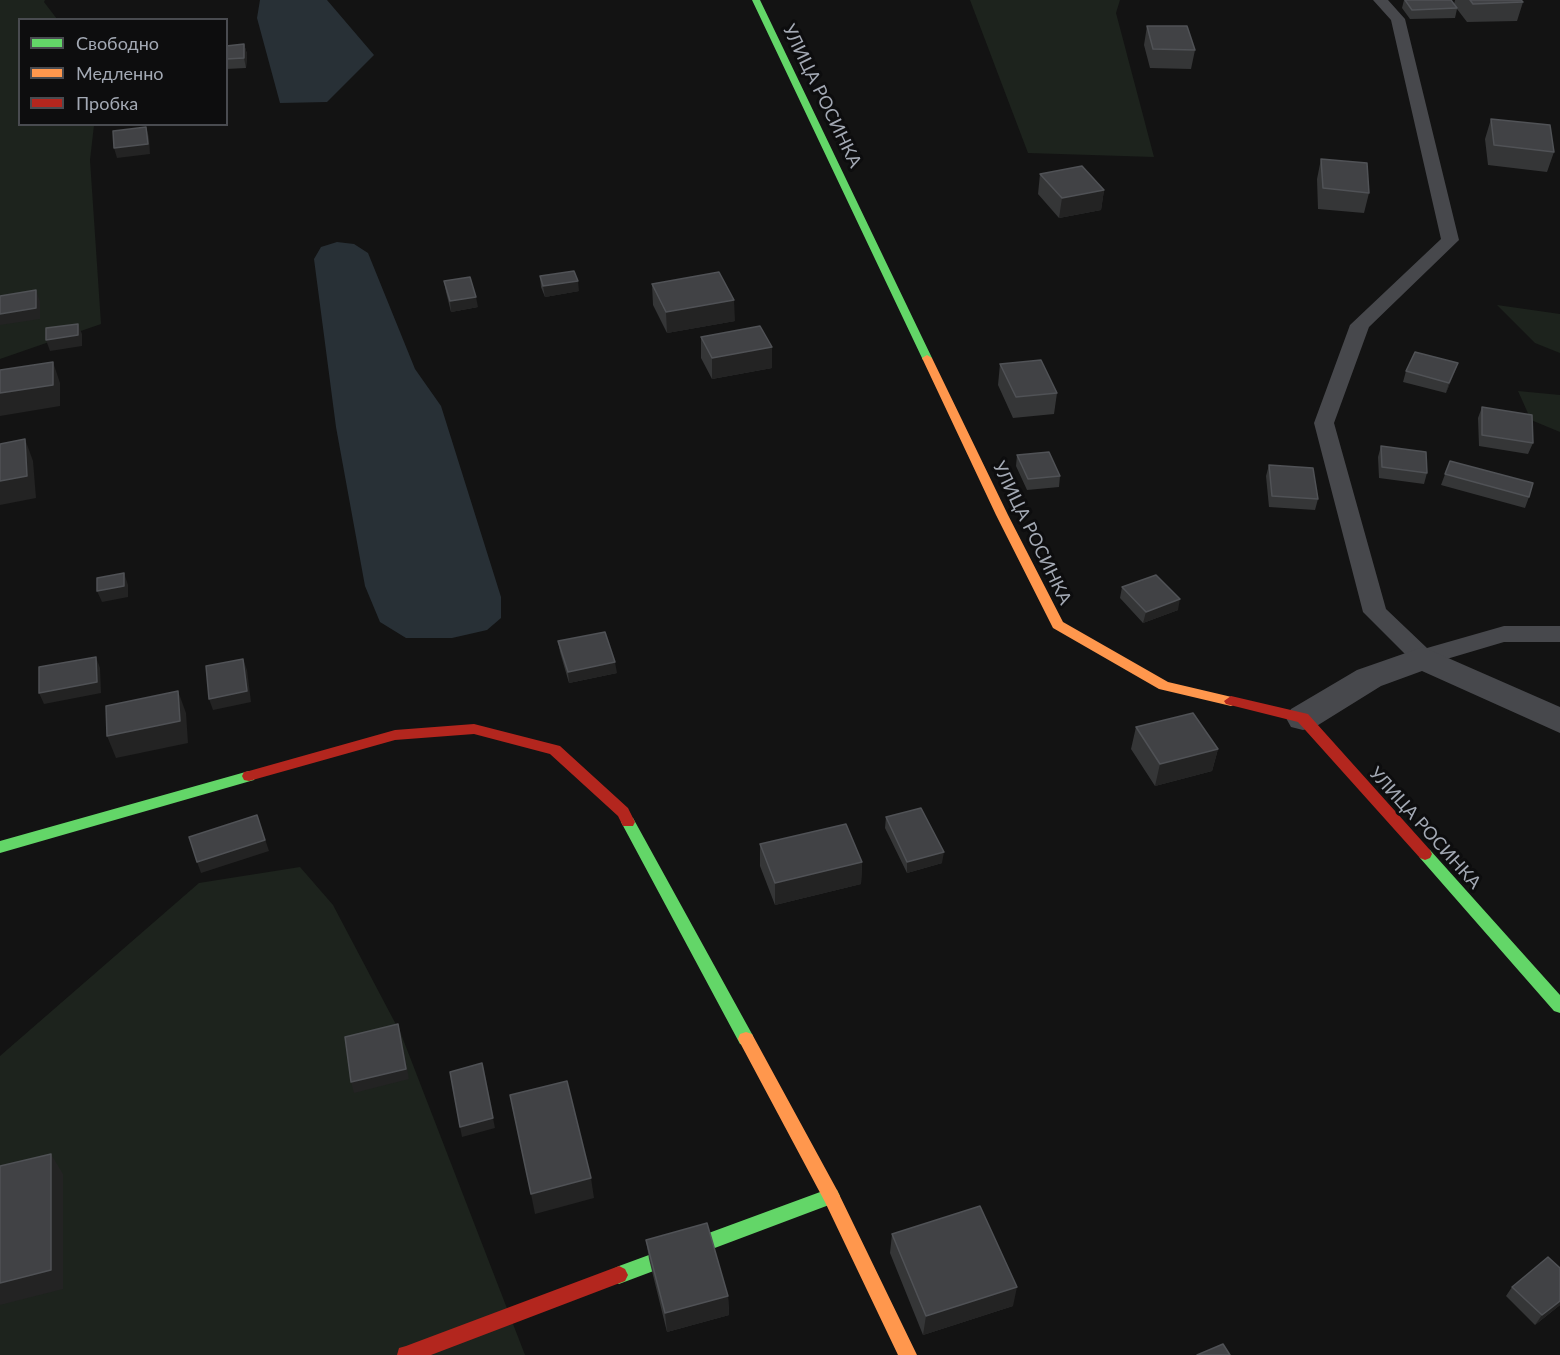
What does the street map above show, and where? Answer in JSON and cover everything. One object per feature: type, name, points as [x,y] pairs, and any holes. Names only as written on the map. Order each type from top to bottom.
[{"type":"street","name":"УЛИЦА РОСИНКА","points":[[756,0],[1002,515],[1058,625],[1164,686],[1303,718],[1560,1006]]},
{"type":"street","points":[[1303,718],[1369,678],[1423,658],[1560,721]]},
{"type":"street","points":[[0,847],[395,735],[474,729],[555,750],[623,812],[831,1196],[908,1355]]},
{"type":"street","points":[[406,1355],[831,1196]]},
{"type":"lane","points":[[1380,0],[1398,19],[1450,240],[1360,325],[1323,423],[1375,612],[1423,658],[1504,634],[1560,634]]},
{"type":"shaded area","points":[[0,0],[45,0],[44,2],[56,18],[18,18],[18,126],[94,126],[90,160],[101,324],[0,359]]},
{"type":"shaded area","points":[[260,0],[327,0],[374,55],[327,102],[280,103],[257,18]]},
{"type":"shaded area","points":[[970,0],[1120,0],[1116,13],[1154,157],[1028,153]]},
{"type":"shaded area","points":[[337,242],[354,244],[368,253],[415,369],[441,406],[501,597],[501,618],[487,630],[452,638],[406,638],[380,622],[365,586],[336,427],[314,259],[321,247]]},
{"type":"shaded area","points":[[1497,305],[1560,314],[1560,353],[1535,343]]},
{"type":"shaded area","points":[[1518,391],[1560,395],[1560,432],[1531,420]]},
{"type":"shaded area","points":[[300,867],[333,905],[401,1034],[525,1355],[0,1355],[0,1056],[199,883]]},
{"type":"building","points":[[1405,0],[1451,0],[1457,8],[1412,10]]},
{"type":"building","points":[[1470,0],[1521,0],[1523,2],[1473,4]]},
{"type":"building","points":[[1147,26],[1187,26],[1195,50],[1153,49]]},
{"type":"building","points":[[244,44],[244,58],[228,59],[228,46]]},
{"type":"building","points":[[1491,119],[1550,125],[1554,152],[1494,145]]},
{"type":"building","points":[[146,127],[148,144],[114,148],[113,131]]},
{"type":"building","points":[[1321,159],[1367,163],[1369,193],[1323,188]]},
{"type":"building","points":[[1082,166],[1104,190],[1062,198],[1040,174]]},
{"type":"building","points":[[574,271],[578,281],[543,286],[540,276]]},
{"type":"building","points":[[719,272],[734,300],[666,312],[652,284]]},
{"type":"building","points":[[470,277],[476,297],[450,301],[444,281]]},
{"type":"building","points":[[36,290],[36,308],[0,314],[0,296]]},
{"type":"building","points":[[78,324],[78,335],[46,340],[46,328]]},
{"type":"building","points":[[760,326],[772,347],[712,358],[701,337]]},
{"type":"building","points":[[1415,352],[1458,363],[1449,383],[1406,371]]},
{"type":"building","points":[[1041,360],[1057,393],[1016,397],[1000,364]]},
{"type":"building","points":[[53,362],[53,385],[0,393],[0,370]]},
{"type":"building","points":[[1482,407],[1532,415],[1533,443],[1482,435]]},
{"type":"building","points":[[25,439],[27,476],[0,481],[0,444]]},
{"type":"building","points":[[1381,446],[1426,452],[1427,473],[1382,467]]},
{"type":"building","points":[[1049,452],[1060,476],[1028,479],[1017,455]]},
{"type":"building","points":[[1450,461],[1533,483],[1529,497],[1445,474]]},
{"type":"building","points":[[1269,465],[1313,468],[1318,499],[1272,496]]},
{"type":"building","points":[[124,573],[124,586],[97,591],[97,578]]},
{"type":"building","points":[[1156,575],[1180,599],[1146,612],[1122,587]]},
{"type":"building","points":[[605,632],[615,662],[568,672],[558,641]]},
{"type":"building","points":[[96,657],[97,682],[39,693],[39,667]]},
{"type":"building","points":[[243,659],[247,691],[209,699],[206,666]]},
{"type":"building","points":[[178,691],[180,721],[107,736],[106,706]]},
{"type":"building","points":[[1193,713],[1218,749],[1160,764],[1136,727]]},
{"type":"building","points":[[921,808],[944,852],[907,862],[886,817]]},
{"type":"building","points":[[257,815],[265,840],[197,862],[189,837]]},
{"type":"building","points":[[846,824],[862,862],[775,883],[760,844]]},
{"type":"building","points":[[398,1024],[406,1069],[351,1082],[345,1037]]},
{"type":"building","points":[[482,1063],[493,1118],[460,1127],[450,1072]]},
{"type":"building","points":[[567,1081],[591,1178],[531,1194],[510,1095]]},
{"type":"building","points":[[51,1154],[51,1270],[0,1283],[0,1166]]},
{"type":"building","points":[[980,1206],[1017,1287],[926,1316],[892,1234]]},
{"type":"building","points":[[707,1223],[728,1296],[665,1313],[646,1240]]},
{"type":"building","points":[[1548,1257],[1560,1268],[1560,1301],[1542,1315],[1512,1287]]},
{"type":"building","points":[[1223,1344],[1230,1355],[1197,1355]]},
{"type":"traffic: fast","points":[[756,0],[927,358]]},
{"type":"traffic: fast","points":[[0,847],[249,776]]},
{"type":"traffic: fast","points":[[628,822],[746,1039]]},
{"type":"traffic: fast","points":[[1425,854],[1560,1006]]},
{"type":"traffic: fast","points":[[619,1275],[831,1196]]},
{"type":"traffic: slow","points":[[927,358],[1002,515],[1058,625],[1164,686],[1231,701]]},
{"type":"traffic: slow","points":[[746,1039],[831,1196],[908,1355]]},
{"type":"traffic: jam","points":[[1231,701],[1303,718],[1425,854]]},
{"type":"traffic: jam","points":[[249,776],[395,735],[474,729],[555,750],[623,812],[628,822]]},
{"type":"traffic: jam","points":[[406,1355],[619,1275]]}]
